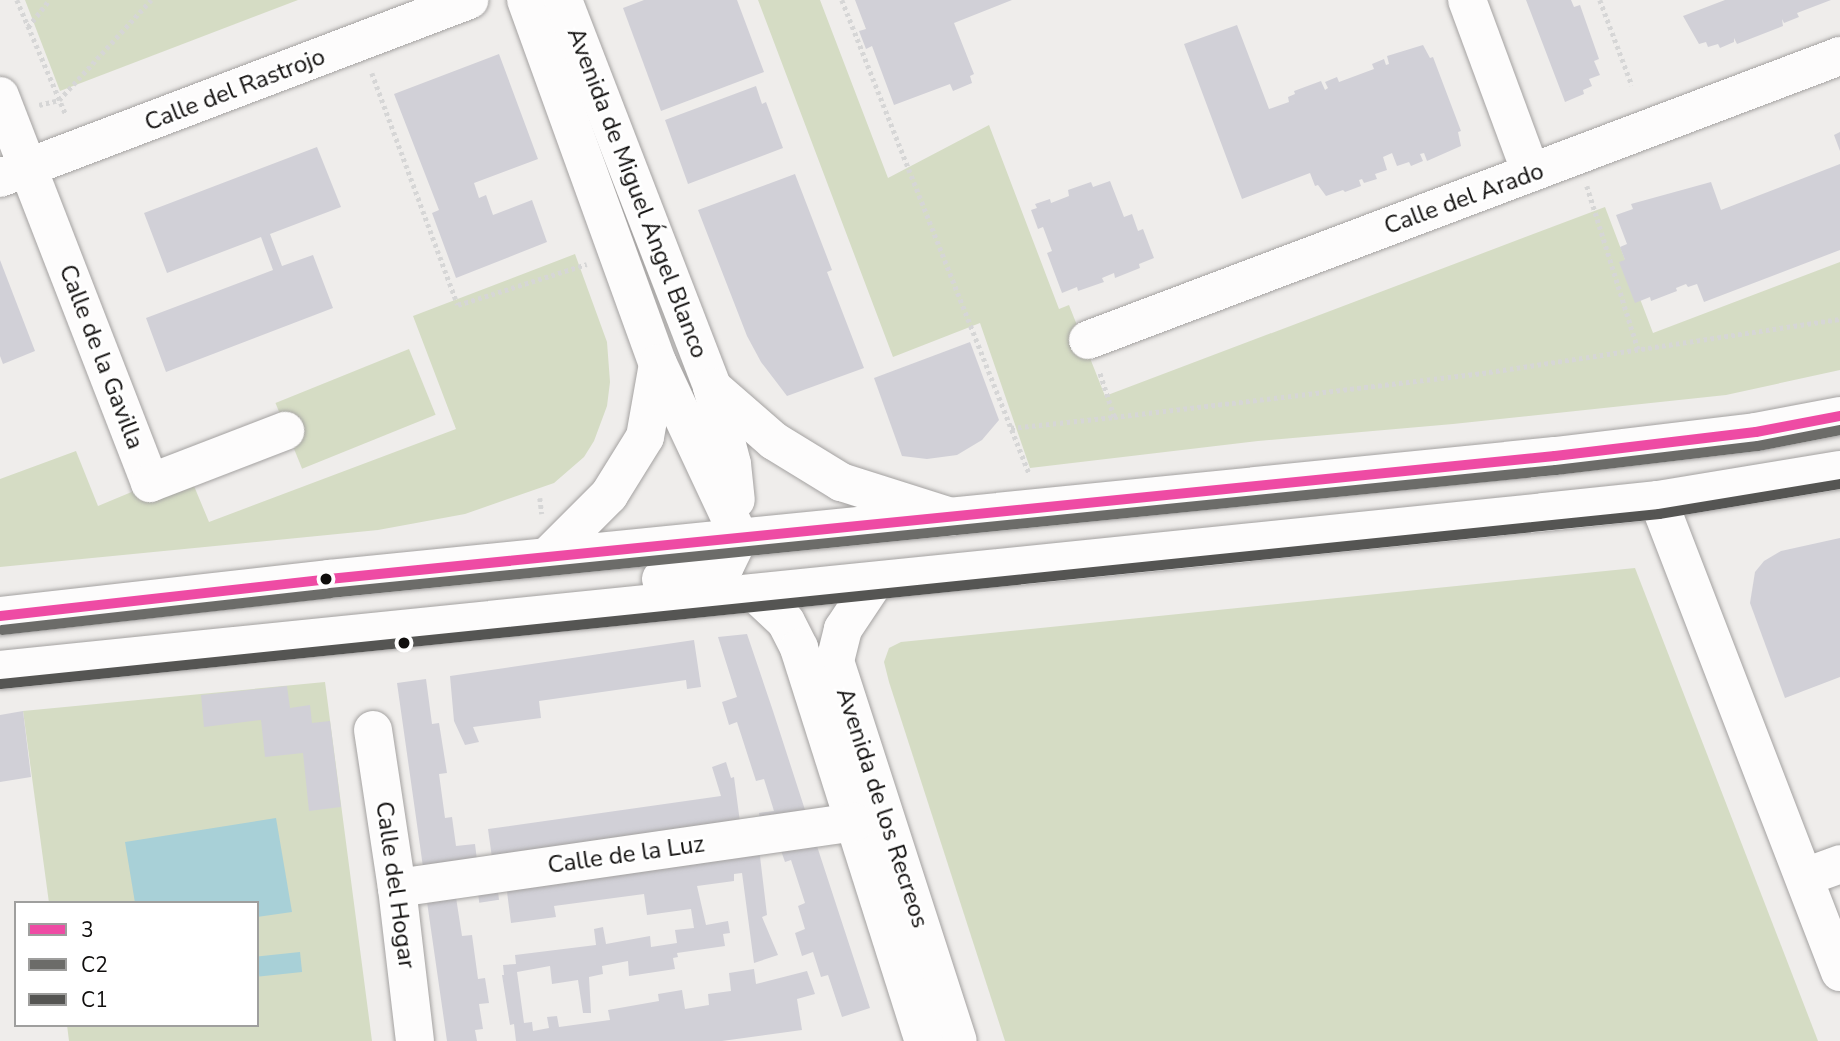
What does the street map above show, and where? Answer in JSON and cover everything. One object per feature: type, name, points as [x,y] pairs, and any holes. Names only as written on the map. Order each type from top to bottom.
[{"type":"street","name":"Calle del Rastrojo","points":[[14,173],[470,0]]},
{"type":"street","name":"Avenida de Miguel Ángel Blanco","points":[[526,0],[659,364],[739,537]]},
{"type":"street","name":"Avenida de Miguel Ángel Blanco","points":[[563,0],[712,387],[732,464],[739,537]]},
{"type":"street","points":[[1467,0],[1531,173]]},
{"type":"street","name":"Calle del Arado","points":[[1088,340],[1840,57]]},
{"type":"street","name":"Calle de la Gavilla","points":[[3,105],[14,173],[150,483],[285,432]]},
{"type":"street","name":"Avenida de Miguel Ángel Blanco","points":[[547,557],[609,495],[645,437],[659,364]]},
{"type":"street","name":"Avenida de Miguel Ángel Blanco","points":[[712,387],[774,441],[841,482],[951,517]]},
{"type":"street","points":[[0,616],[739,537],[1555,456],[1756,432],[1840,416]]},
{"type":"street","points":[[1658,500],[1699,465],[1756,432]]},
{"type":"street","points":[[1555,456],[1630,467],[1648,480],[1840,972]]},
{"type":"street","points":[[0,670],[1658,500],[1840,470]]},
{"type":"street","points":[[739,537],[875,581]]},
{"type":"street","points":[[137,656],[180,631],[701,575],[726,566],[739,537]]},
{"type":"street","name":"Avenida de los Recreos","points":[[875,581],[843,629],[835,661],[958,1041]]},
{"type":"street","name":"Avenida de los Recreos","points":[[755,593],[786,622],[799,648],[924,1041]]},
{"type":"street","name":"Calle del Hogar","points":[[373,730],[397,888],[415,1041]]},
{"type":"street","name":"Calle de la Luz","points":[[397,888],[854,821]]},
{"type":"street","points":[[1805,877],[1840,864]]},
{"type":"path","points":[[17,0],[59,100]]},
{"type":"path","points":[[28,27],[49,0]]},
{"type":"path","points":[[3,105],[59,100],[151,0]]},
{"type":"path","points":[[842,0],[1029,473]]},
{"type":"path","points":[[1600,0],[1632,85]]},
{"type":"path","points":[[360,42],[458,305],[620,253]]},
{"type":"path","points":[[1585,179],[1638,349]]},
{"type":"path","points":[[1011,428],[1489,372],[1840,319]]},
{"type":"path","points":[[1088,340],[1114,416]]},
{"type":"path","points":[[540,498],[542,515]]},
{"type":"green space","points":[[25,0],[298,0],[60,91]]},
{"type":"green space","points":[[758,0],[820,0],[888,178],[989,125],[1059,309],[1069,305],[1105,396],[1605,207],[1653,333],[1840,262],[1840,370],[1726,395],[1453,424],[1258,441],[1030,468],[980,323],[893,357]]},
{"type":"green space","points":[[575,254],[607,342],[610,382],[607,406],[594,441],[584,457],[554,483],[465,514],[378,530],[0,567],[0,479],[76,451],[98,506],[134,491],[194,486],[209,522],[456,429],[413,316]]},
{"type":"green space","points":[[409,349],[436,415],[302,469],[275,403]]},
{"type":"green space","points":[[1635,568],[1818,1041],[1005,1041],[889,682],[884,662],[889,648],[901,642]]},
{"type":"green space","points":[[325,682],[372,1041],[69,1041],[67,1027],[259,1027],[259,901],[49,901],[23,711]]},
{"type":"water","points":[[276,818],[292,912],[259,917],[259,901],[135,901],[125,842]]},
{"type":"water","points":[[300,952],[302,972],[259,976],[259,956]]},
{"type":"building","points":[[644,0],[737,0],[764,72],[661,111],[623,8]]},
{"type":"building","points":[[855,0],[1012,0],[954,23],[974,74],[970,76],[972,83],[953,91],[950,84],[894,105],[872,46],[866,49],[859,31],[866,29]]},
{"type":"building","points":[[1526,0],[1571,0],[1574,7],[1580,5],[1599,59],[1594,61],[1600,75],[1589,79],[1592,86],[1583,90],[1584,94],[1565,102]]},
{"type":"building","points":[[1725,0],[1831,0],[1797,13],[1799,17],[1784,23],[1782,19],[1783,26],[1737,44],[1734,38],[1734,42],[1720,48],[1718,44],[1708,47],[1706,42],[1699,44],[1683,16]]},
{"type":"building","points":[[1237,25],[1269,109],[1289,102],[1288,97],[1295,94],[1294,91],[1321,81],[1325,90],[1328,88],[1325,82],[1337,77],[1339,82],[1374,69],[1372,64],[1384,59],[1386,65],[1389,64],[1387,56],[1423,45],[1430,58],[1433,57],[1461,131],[1458,132],[1461,146],[1427,161],[1424,153],[1420,154],[1423,161],[1411,166],[1409,162],[1397,166],[1392,153],[1383,157],[1387,170],[1375,174],[1377,179],[1364,183],[1362,179],[1359,180],[1361,186],[1345,192],[1343,190],[1326,196],[1318,185],[1315,186],[1310,173],[1242,199],[1184,44]]},
{"type":"building","points":[[499,54],[538,159],[474,183],[479,198],[486,195],[493,215],[532,200],[547,242],[456,278],[432,213],[439,210],[394,94]]},
{"type":"building","points":[[756,86],[762,104],[766,102],[783,148],[688,184],[665,120]]},
{"type":"building","points":[[1840,132],[1840,151],[1834,135]]},
{"type":"building","points":[[317,147],[341,207],[270,234],[282,266],[313,255],[333,308],[166,372],[146,318],[273,270],[261,237],[167,273],[144,213]]},
{"type":"building","points":[[1840,164],[1840,250],[1704,302],[1697,284],[1688,287],[1686,284],[1676,288],[1677,291],[1651,301],[1650,297],[1635,303],[1619,262],[1625,260],[1620,247],[1627,244],[1616,215],[1633,209],[1631,204],[1711,182],[1721,210]]},
{"type":"building","points":[[795,174],[832,270],[827,272],[864,368],[787,396],[761,362],[747,336],[698,210]]},
{"type":"building","points":[[1110,181],[1124,217],[1132,214],[1138,231],[1143,229],[1154,258],[1139,264],[1140,268],[1115,278],[1114,273],[1102,278],[1104,282],[1078,291],[1077,287],[1062,293],[1047,253],[1052,251],[1043,227],[1038,229],[1031,210],[1037,208],[1035,204],[1050,199],[1051,203],[1069,196],[1068,190],[1091,182],[1093,187]]},
{"type":"building","points":[[0,260],[35,351],[3,364],[0,356]]},
{"type":"building","points":[[970,342],[999,420],[982,440],[957,455],[927,459],[902,456],[874,378]]},
{"type":"building","points":[[1840,538],[1840,677],[1785,698],[1750,603],[1755,572],[1764,561],[1781,551]]},
{"type":"building","points":[[747,634],[806,813],[760,820],[759,813],[774,811],[764,779],[756,781],[737,722],[729,725],[722,702],[737,697],[718,637]]},
{"type":"building","points":[[694,640],[701,687],[687,689],[686,680],[539,701],[541,718],[473,727],[479,742],[465,745],[454,721],[450,676]]},
{"type":"building","points":[[426,679],[432,724],[439,723],[447,773],[439,774],[445,818],[452,817],[456,846],[475,844],[477,860],[423,867],[397,683]]},
{"type":"building","points":[[287,686],[290,708],[310,705],[312,723],[330,721],[341,807],[309,811],[303,753],[265,757],[261,720],[204,727],[201,695]]},
{"type":"building","points":[[23,711],[31,777],[0,782],[0,715]]},
{"type":"building","points":[[726,762],[731,778],[734,777],[740,822],[492,858],[488,829],[721,796],[712,767]]},
{"type":"building","points":[[815,840],[870,1008],[842,1017],[828,975],[821,977],[813,952],[802,956],[795,933],[805,929],[798,906],[805,903],[791,860],[785,862],[779,845]]},
{"type":"building","points":[[759,848],[767,915],[762,917],[778,955],[754,963],[742,873],[734,874],[734,881],[697,886],[706,925],[728,921],[730,933],[723,934],[725,946],[677,953],[678,957],[673,958],[675,969],[629,976],[628,961],[602,966],[603,974],[589,977],[591,1013],[583,1013],[578,980],[552,984],[550,966],[517,972],[524,1023],[532,1022],[533,1031],[549,1028],[547,1017],[557,1016],[559,1027],[610,1020],[608,1010],[659,1001],[658,994],[682,990],[685,1009],[709,1005],[708,994],[731,991],[729,973],[754,969],[756,984],[807,971],[815,994],[797,999],[802,1030],[722,1041],[516,1041],[514,1024],[510,1025],[502,975],[503,965],[516,964],[515,955],[596,945],[594,929],[603,927],[606,944],[650,936],[651,947],[677,943],[675,930],[694,928],[691,909],[647,915],[644,894],[554,906],[556,917],[511,923],[506,884]]},
{"type":"building","points":[[497,885],[499,900],[479,903],[477,888]]},
{"type":"building","points":[[455,891],[462,936],[472,935],[478,979],[485,978],[489,1003],[479,1004],[483,1029],[475,1030],[477,1041],[447,1041],[426,895]]},
{"type":"transit line","name":"3","points":[[0,616],[329,579],[1555,456],[1756,432],[1840,416]]},
{"type":"transit line","name":"C2","points":[[2,630],[330,593],[1556,470],[1758,446],[1840,430]]},
{"type":"transit line","name":"C1","points":[[1,684],[1659,514],[1840,484]]}]
